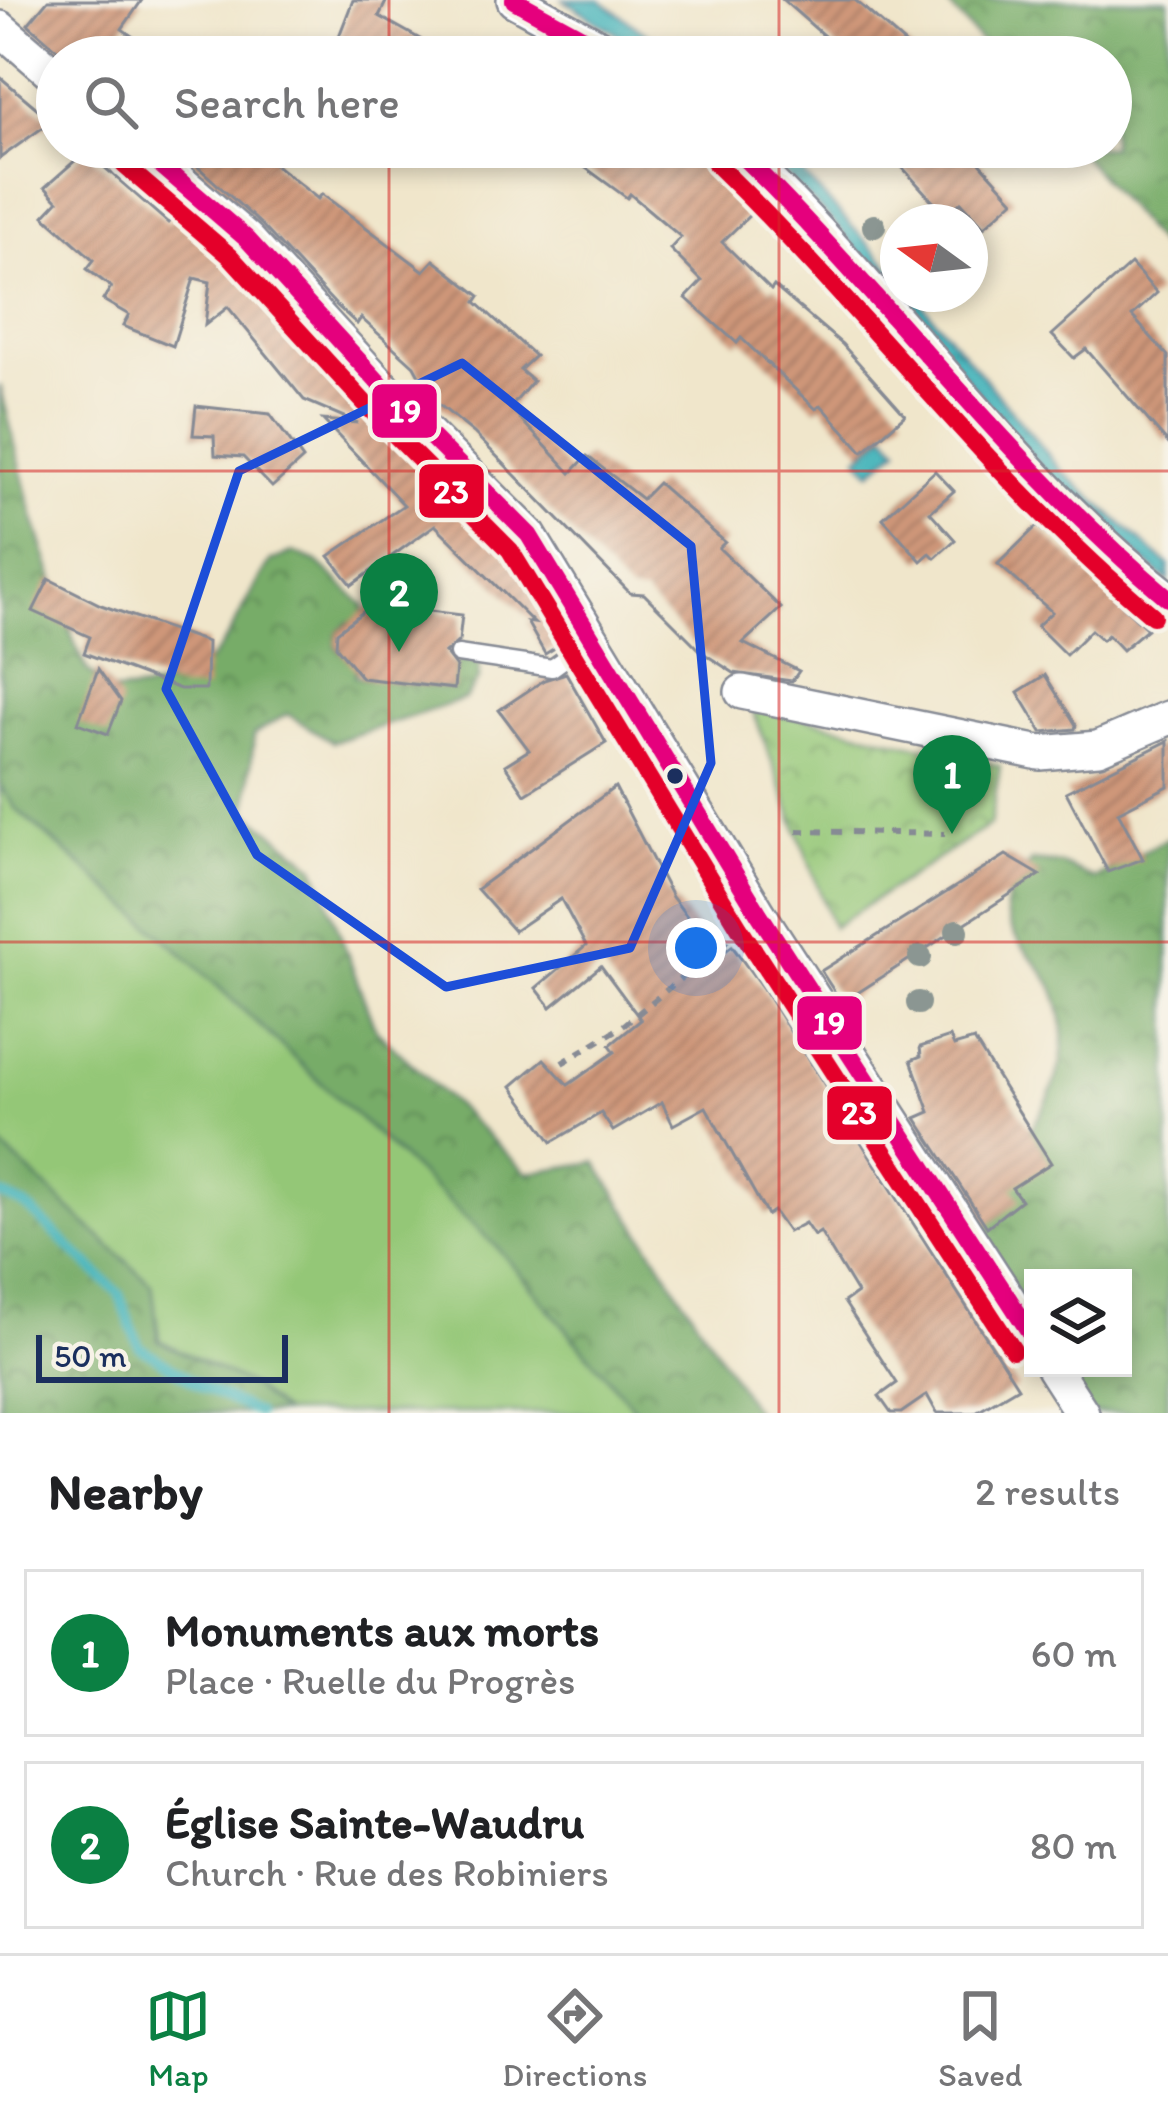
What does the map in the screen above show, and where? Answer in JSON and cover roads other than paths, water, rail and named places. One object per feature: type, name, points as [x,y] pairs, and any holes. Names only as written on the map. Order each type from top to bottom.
[{"type":"street","points":[[514,0],[580,36]]},
{"type":"street","points":[[0,28],[36,59]]},
{"type":"street","points":[[165,168],[248,239],[400,407],[529,535],[786,957],[1024,1323]]},
{"type":"street","points":[[757,168],[789,197],[1085,531],[1168,598]]},
{"type":"street","points":[[742,692],[1040,753],[1098,748],[1168,718]]},
{"type":"street","points":[[1059,1377],[1082,1413]]},
{"type":"lane","points":[[458,654],[552,668],[591,640]]},
{"type":"water","points":[[564,0],[600,0],[650,36],[620,36]]},
{"type":"water","points":[[778,168],[797,168],[880,256],[880,277]]},
{"type":"water","points":[[910,312],[929,312],[1060,469],[1168,565],[1168,582],[1050,478]]},
{"type":"water","points":[[886,433],[899,448],[871,472],[858,457]]},
{"type":"waterway","points":[[0,1194],[26,1206],[119,1294],[139,1346],[205,1389],[257,1413]]},
{"type":"place","name":"Église Sainte-Waudru","points":[[399,652]]},
{"type":"place","name":"Monuments aux morts","points":[[952,834]]}]
